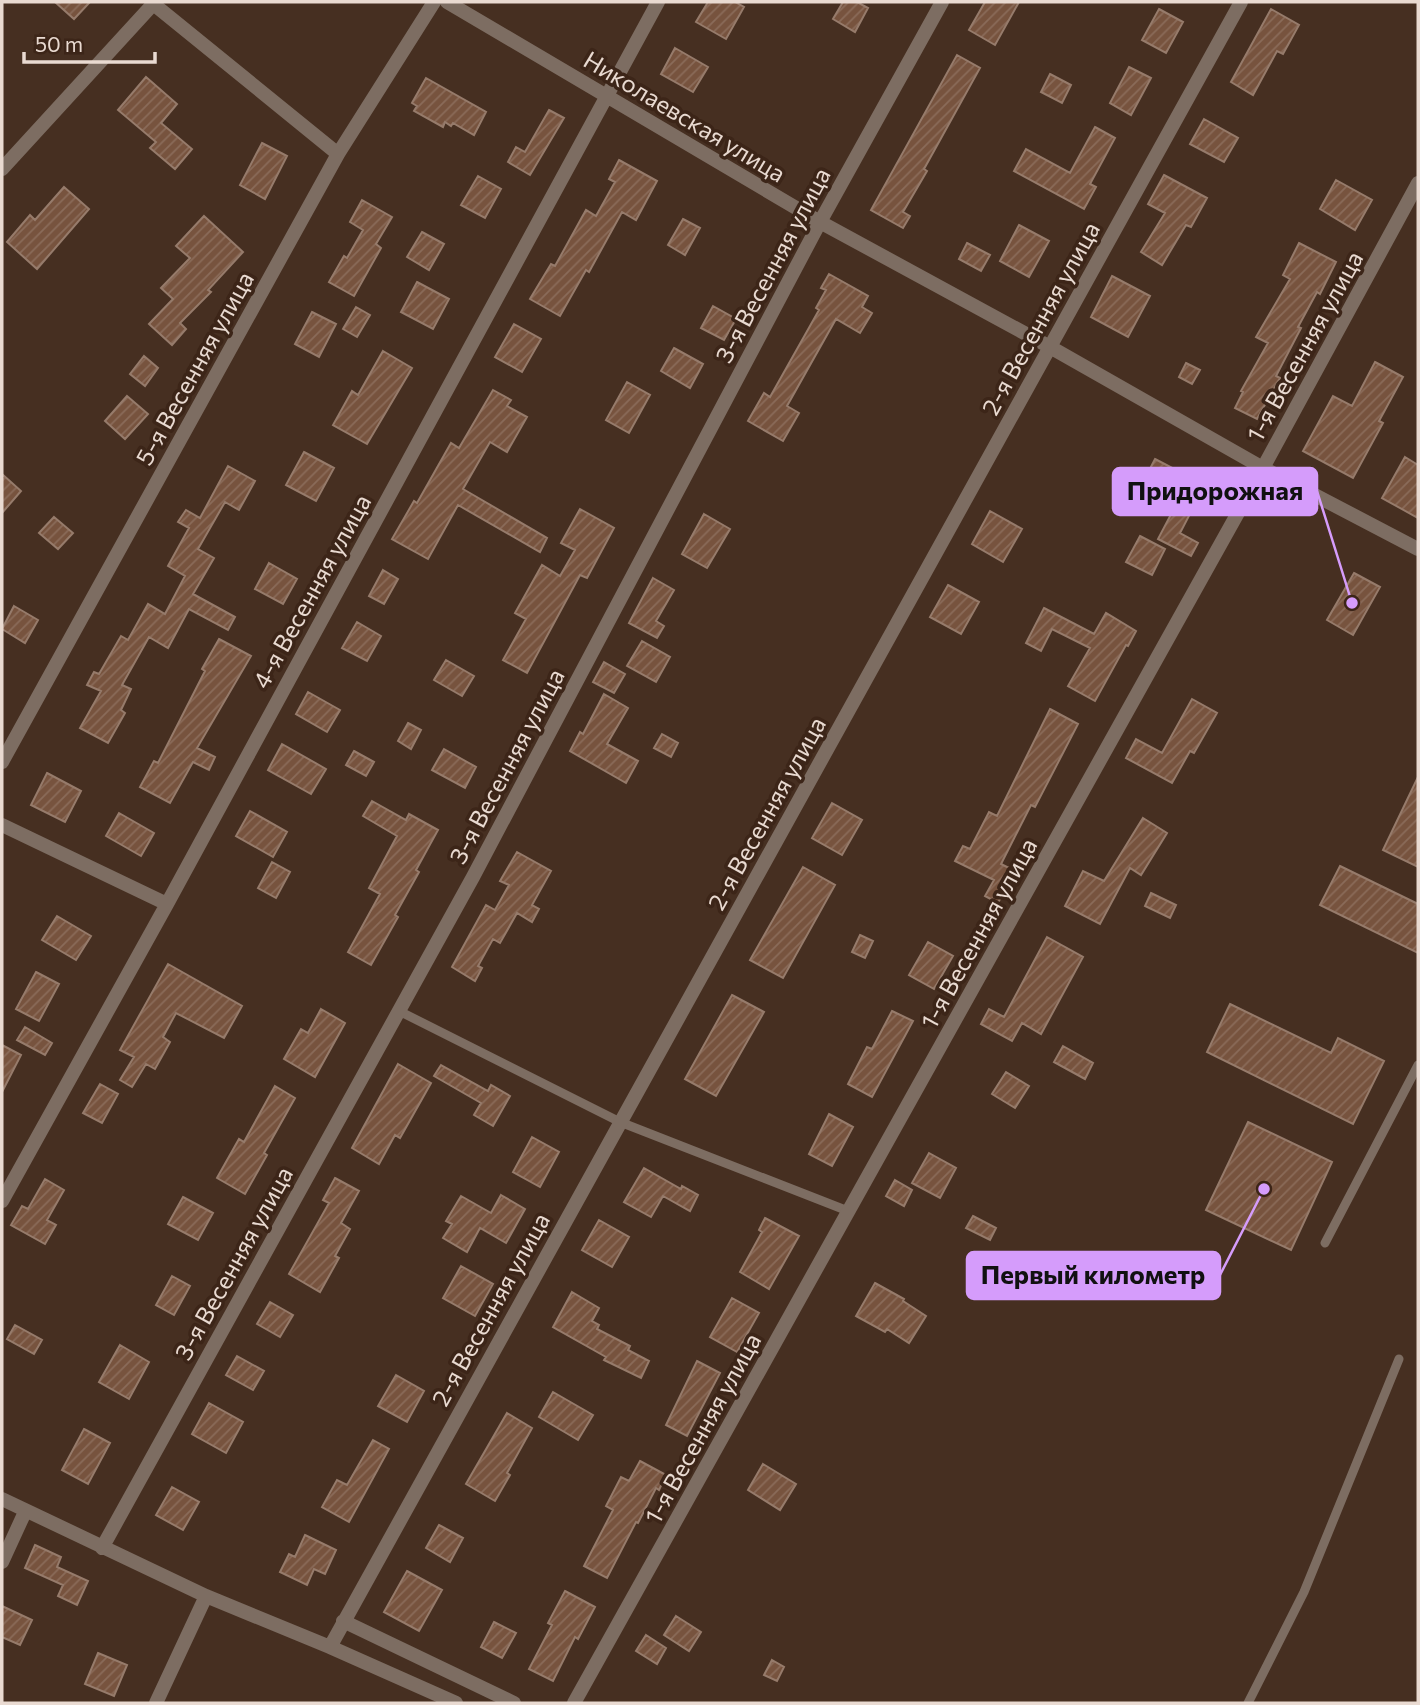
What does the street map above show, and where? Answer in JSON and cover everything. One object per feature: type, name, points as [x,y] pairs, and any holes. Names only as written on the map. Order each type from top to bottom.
[{"type":"street","name":"5-я Весенняя улица","points":[[2,762],[338,154],[434,2]]},
{"type":"street","name":"Николаевская улица","points":[[447,2],[820,222],[1050,347],[1263,468],[1418,549]]},
{"type":"street","name":"4-я Весенняя улица","points":[[2,1200],[167,904],[658,2]]},
{"type":"street","name":"3-я Весенняя улица","points":[[102,1548],[474,877],[820,222],[942,2]]},
{"type":"street","name":"2-я Весенняя улица","points":[[330,1647],[1241,2]]},
{"type":"street","points":[[2,169],[153,3],[338,154]]},
{"type":"street","name":"1-я Весенняя улица","points":[[574,1703],[1263,468],[1418,183]]},
{"type":"street","points":[[2,825],[167,904]]},
{"type":"street","points":[[2,1499],[206,1596],[330,1647],[428,1698],[456,1703]]},
{"type":"street","points":[[2,1562],[25,1512]]},
{"type":"street","points":[[156,1703],[206,1596]]},
{"type":"street","points":[[343,1621],[514,1703]]},
{"type":"lane","points":[[399,1011],[620,1122],[848,1212]]},
{"type":"lane","points":[[1325,1243],[1418,1065]]},
{"type":"lane","points":[[1248,1703],[1304,1592],[1399,1359]]},
{"type":"building","points":[[55,2],[90,2],[74,19]]},
{"type":"building","points":[[708,2],[735,2],[744,7],[726,39],[696,22]]},
{"type":"building","points":[[843,2],[857,2],[868,8],[855,32],[833,19]]},
{"type":"building","points":[[985,2],[1019,2],[995,45],[969,30]]},
{"type":"building","points":[[1159,9],[1183,22],[1166,53],[1142,40]]},
{"type":"building","points":[[1271,9],[1299,25],[1283,54],[1277,51],[1253,95],[1231,82]]},
{"type":"building","points":[[675,48],[708,67],[693,92],[661,74]]},
{"type":"building","points":[[957,55],[980,68],[903,212],[910,216],[903,228],[871,210]]},
{"type":"building","points":[[1129,67],[1151,78],[1131,115],[1110,103]]},
{"type":"building","points":[[1050,74],[1071,85],[1062,103],[1041,92]]},
{"type":"building","points":[[146,77],[177,104],[161,123],[192,149],[175,169],[150,148],[156,142],[118,110]]},
{"type":"building","points":[[426,78],[486,112],[474,135],[453,123],[451,126],[445,122],[443,127],[414,111],[417,106],[412,103]]},
{"type":"building","points":[[549,110],[564,118],[530,175],[508,162],[516,147],[525,152]]},
{"type":"building","points":[[1204,119],[1238,138],[1224,162],[1190,144]]},
{"type":"building","points":[[1095,127],[1115,138],[1090,184],[1096,187],[1084,209],[1014,171],[1026,149],[1070,173]]},
{"type":"building","points":[[262,143],[287,156],[265,199],[240,185]]},
{"type":"building","points":[[619,160],[657,181],[636,220],[622,212],[589,272],[586,270],[560,316],[530,299],[551,264],[555,266],[586,210],[596,216],[615,182],[609,179]]},
{"type":"building","points":[[1164,175],[1207,198],[1191,227],[1186,225],[1162,265],[1141,252],[1165,213],[1148,204]]},
{"type":"building","points":[[478,176],[501,189],[485,218],[461,205]]},
{"type":"building","points":[[1336,180],[1372,200],[1355,230],[1320,209]]},
{"type":"building","points":[[64,187],[89,209],[37,269],[7,242],[30,215],[35,220]]},
{"type":"building","points":[[362,200],[392,217],[376,244],[381,248],[354,296],[329,282],[363,230],[350,222]]},
{"type":"building","points":[[204,216],[243,252],[208,290],[211,292],[180,323],[186,329],[172,345],[149,324],[173,299],[161,288],[190,258],[176,246]]},
{"type":"building","points":[[683,219],[700,228],[685,255],[668,245]]},
{"type":"building","points":[[1019,225],[1049,241],[1029,277],[1000,261]]},
{"type":"building","points":[[422,232],[444,244],[429,270],[407,257]]},
{"type":"building","points":[[967,243],[990,255],[981,271],[959,259]]},
{"type":"building","points":[[1299,243],[1336,262],[1320,294],[1317,292],[1298,327],[1301,328],[1276,376],[1280,378],[1257,419],[1235,408],[1243,392],[1241,391],[1268,343],[1256,337],[1290,279],[1283,275]]},
{"type":"building","points":[[829,274],[868,296],[862,307],[872,313],[860,333],[836,319],[787,406],[799,413],[783,441],[748,421],[764,393],[770,397],[819,310],[816,308],[826,290],[821,288]]},
{"type":"building","points":[[1112,276],[1150,296],[1128,337],[1091,317]]},
{"type":"building","points":[[417,282],[449,299],[433,329],[401,312]]},
{"type":"building","points":[[713,306],[736,319],[724,340],[701,328]]},
{"type":"building","points":[[356,307],[370,315],[357,337],[343,329]]},
{"type":"building","points":[[312,312],[336,324],[319,357],[295,344]]},
{"type":"building","points":[[514,324],[541,339],[522,372],[495,357]]},
{"type":"building","points":[[674,348],[703,364],[690,388],[661,371]]},
{"type":"building","points":[[383,351],[412,368],[367,444],[333,425],[352,391],[358,395]]},
{"type":"building","points":[[144,356],[158,368],[145,386],[130,374]]},
{"type":"building","points":[[1375,362],[1403,377],[1379,421],[1383,423],[1353,478],[1303,451],[1333,396],[1352,406]]},
{"type":"building","points":[[1186,363],[1200,370],[1192,384],[1179,377]]},
{"type":"building","points":[[627,382],[650,395],[629,433],[606,420]]},
{"type":"building","points":[[493,390],[511,400],[507,406],[527,417],[507,452],[490,442],[463,489],[547,538],[540,552],[458,505],[428,559],[392,539],[414,501],[417,503],[451,443],[459,448]]},
{"type":"building","points":[[127,396],[148,414],[125,439],[105,421]]},
{"type":"building","points":[[304,452],[334,468],[316,501],[286,485]]},
{"type":"building","points":[[1405,457],[1418,465],[1418,518],[1382,498]]},
{"type":"building","points":[[1155,459],[1205,485],[1180,533],[1198,543],[1191,556],[1158,539],[1177,503],[1142,484]]},
{"type":"building","points":[[228,466],[255,481],[239,510],[225,502],[198,549],[214,558],[193,594],[235,617],[228,630],[189,609],[168,648],[149,637],[122,685],[131,689],[121,710],[125,713],[108,743],[80,728],[101,691],[87,685],[94,672],[99,674],[121,636],[128,640],[148,604],[165,614],[185,576],[168,566],[189,528],[178,522],[186,510],[200,518]]},
{"type":"building","points":[[2,474],[21,491],[2,513]]},
{"type":"building","points":[[580,509],[614,528],[587,578],[580,575],[527,673],[503,660],[526,619],[515,613],[542,565],[560,576],[575,550],[561,543]]},
{"type":"building","points":[[990,511],[1022,529],[1003,562],[972,544]]},
{"type":"building","points":[[704,514],[730,529],[707,568],[682,554]]},
{"type":"building","points":[[54,517],[73,533],[58,549],[39,533]]},
{"type":"building","points":[[1140,536],[1165,549],[1152,575],[1126,562]]},
{"type":"building","points":[[269,563],[297,579],[283,604],[255,589]]},
{"type":"building","points":[[383,570],[398,579],[384,604],[369,596]]},
{"type":"building","points":[[1354,573],[1380,587],[1353,635],[1327,620]]},
{"type":"building","points":[[653,578],[674,590],[656,621],[664,626],[657,638],[629,623]]},
{"type":"building","points":[[948,585],[979,602],[961,634],[930,617]]},
{"type":"building","points":[[14,606],[38,620],[25,643],[2,629]]},
{"type":"building","points":[[1044,608],[1094,634],[1106,613],[1136,631],[1095,701],[1068,686],[1090,648],[1052,629],[1041,651],[1026,643]]},
{"type":"building","points":[[357,622],[381,636],[367,661],[342,648]]},
{"type":"building","points":[[219,639],[251,656],[197,748],[215,757],[209,770],[193,762],[170,803],[140,787],[154,761],[158,763]]},
{"type":"building","points":[[642,641],[670,657],[656,682],[627,666]]},
{"type":"building","points":[[446,660],[474,676],[462,696],[434,680]]},
{"type":"building","points":[[604,662],[625,674],[614,693],[593,682]]},
{"type":"building","points":[[308,692],[340,710],[327,732],[296,714]]},
{"type":"building","points":[[604,694],[628,708],[607,744],[638,761],[626,783],[570,751],[580,732],[583,734]]},
{"type":"building","points":[[1192,699],[1217,713],[1194,753],[1190,751],[1172,783],[1126,758],[1136,739],[1162,753]]},
{"type":"building","points":[[1050,709],[1078,724],[1035,807],[1031,805],[1001,864],[1015,871],[998,903],[985,896],[994,880],[955,861],[963,846],[970,849],[989,812],[997,816]]},
{"type":"building","points":[[408,723],[421,730],[411,749],[398,741]]},
{"type":"building","points":[[662,734],[678,743],[671,757],[654,748]]},
{"type":"building","points":[[282,744],[326,769],[311,794],[268,770]]},
{"type":"building","points":[[444,749],[476,767],[465,788],[432,770]]},
{"type":"building","points":[[354,751],[374,762],[366,776],[346,765]]},
{"type":"building","points":[[47,773],[81,791],[65,822],[31,805]]},
{"type":"building","points":[[1418,777],[1418,867],[1383,850]]},
{"type":"building","points":[[372,801],[406,820],[409,814],[438,830],[395,915],[398,917],[371,965],[348,952],[380,894],[369,888],[397,836],[363,816]]},
{"type":"building","points":[[832,803],[862,820],[842,855],[812,838]]},
{"type":"building","points":[[250,811],[287,832],[273,857],[236,836]]},
{"type":"building","points":[[119,813],[154,833],[141,856],[106,836]]},
{"type":"building","points":[[1143,818],[1167,833],[1141,875],[1130,868],[1100,924],[1065,906],[1083,871],[1104,881]]},
{"type":"building","points":[[517,852],[551,871],[532,905],[539,909],[532,922],[517,913],[500,943],[493,939],[478,966],[482,968],[475,981],[452,967],[486,905],[495,910],[509,885],[500,881]]},
{"type":"building","points":[[272,862],[290,872],[276,898],[258,888]]},
{"type":"building","points":[[1340,866],[1418,904],[1418,953],[1320,905]]},
{"type":"building","points":[[803,867],[835,885],[783,978],[750,960]]},
{"type":"building","points":[[1151,893],[1176,905],[1170,918],[1145,906]]},
{"type":"building","points":[[57,916],[91,936],[76,960],[42,940]]},
{"type":"building","points":[[860,935],[873,941],[865,958],[852,952]]},
{"type":"building","points":[[1047,937],[1083,957],[1041,1034],[1022,1023],[1012,1041],[981,1024],[989,1009],[1004,1017]]},
{"type":"building","points":[[928,942],[953,956],[934,989],[909,975]]},
{"type":"building","points":[[168,964],[242,1006],[224,1038],[176,1013],[163,1037],[170,1042],[155,1069],[146,1064],[132,1087],[120,1080],[134,1057],[120,1050]]},
{"type":"building","points":[[36,972],[59,984],[39,1021],[16,1009]]},
{"type":"building","points":[[732,995],[764,1012],[716,1096],[685,1079]]},
{"type":"building","points":[[1230,1004],[1331,1053],[1338,1038],[1384,1061],[1353,1124],[1207,1052]]},
{"type":"building","points":[[321,1009],[345,1023],[315,1077],[284,1059],[301,1029],[308,1033]]},
{"type":"building","points":[[892,1011],[913,1021],[872,1097],[848,1084],[867,1047],[872,1049]]},
{"type":"building","points":[[25,1027],[52,1043],[45,1055],[17,1040]]},
{"type":"building","points":[[2,1045],[21,1055],[2,1092]]},
{"type":"building","points":[[1063,1046],[1093,1063],[1085,1079],[1054,1062]]},
{"type":"building","points":[[398,1064],[431,1083],[400,1138],[395,1135],[379,1164],[352,1148]]},
{"type":"building","points":[[441,1065],[488,1091],[491,1085],[510,1096],[493,1126],[474,1115],[481,1103],[434,1076]]},
{"type":"building","points":[[1006,1072],[1029,1086],[1015,1108],[992,1094]]},
{"type":"building","points":[[100,1084],[118,1094],[102,1123],[83,1113]]},
{"type":"building","points":[[275,1086],[295,1098],[245,1194],[217,1178],[239,1139],[244,1142]]},
{"type":"building","points":[[829,1114],[853,1127],[832,1166],[809,1154]]},
{"type":"building","points":[[1248,1122],[1332,1162],[1291,1250],[1206,1210]]},
{"type":"building","points":[[532,1137],[559,1152],[540,1187],[513,1172]]},
{"type":"building","points":[[929,1153],[956,1168],[940,1198],[912,1183]]},
{"type":"building","points":[[644,1168],[681,1189],[682,1186],[698,1195],[690,1211],[663,1196],[651,1217],[624,1202]]},
{"type":"building","points":[[335,1178],[359,1191],[341,1223],[350,1229],[335,1256],[339,1258],[320,1292],[289,1274],[329,1203],[323,1200]]},
{"type":"building","points":[[45,1179],[64,1190],[47,1220],[56,1225],[45,1244],[11,1225],[22,1206],[28,1209]]},
{"type":"building","points":[[895,1180],[912,1190],[904,1206],[886,1196]]},
{"type":"building","points":[[501,1195],[525,1209],[506,1243],[480,1228],[467,1252],[443,1238],[452,1224],[446,1221],[461,1196],[491,1213]]},
{"type":"building","points":[[183,1197],[213,1213],[198,1240],[168,1224]]},
{"type":"building","points":[[973,1216],[996,1228],[990,1240],[966,1228]]},
{"type":"building","points":[[765,1218],[799,1236],[769,1289],[740,1272],[762,1232],[759,1230]]},
{"type":"building","points":[[599,1220],[629,1237],[612,1267],[582,1250]]},
{"type":"building","points":[[461,1266],[493,1284],[475,1316],[443,1298]]},
{"type":"building","points":[[172,1276],[190,1286],[174,1315],[156,1305]]},
{"type":"building","points":[[875,1283],[904,1299],[903,1301],[926,1316],[909,1343],[887,1329],[885,1332],[856,1316]]},
{"type":"building","points":[[572,1292],[599,1308],[592,1321],[599,1325],[597,1329],[630,1346],[628,1350],[649,1361],[641,1378],[604,1360],[606,1357],[553,1327]]},
{"type":"building","points":[[732,1298],[759,1313],[737,1352],[710,1337]]},
{"type":"building","points":[[270,1302],[293,1315],[280,1337],[257,1324]]},
{"type":"building","points":[[15,1325],[42,1340],[34,1354],[7,1339]]},
{"type":"building","points":[[120,1345],[149,1362],[129,1399],[99,1382]]},
{"type":"building","points":[[237,1356],[264,1371],[253,1390],[226,1375]]},
{"type":"building","points":[[697,1361],[720,1373],[687,1436],[666,1425]]},
{"type":"building","points":[[396,1375],[424,1391],[407,1422],[378,1406]]},
{"type":"building","points":[[553,1392],[593,1415],[578,1440],[539,1417]]},
{"type":"building","points":[[209,1403],[243,1422],[226,1453],[192,1434]]},
{"type":"building","points":[[507,1413],[532,1428],[495,1501],[466,1484]]},
{"type":"building","points":[[84,1429],[110,1443],[88,1484],[62,1470]]},
{"type":"building","points":[[373,1440],[389,1449],[349,1522],[322,1507],[337,1480],[347,1485]]},
{"type":"building","points":[[640,1461],[666,1475],[638,1523],[636,1522],[607,1578],[584,1566],[613,1510],[606,1506],[621,1477],[629,1481]]},
{"type":"building","points":[[763,1464],[796,1484],[780,1510],[748,1490]]},
{"type":"building","points":[[172,1487],[199,1502],[183,1530],[156,1515]]},
{"type":"building","points":[[439,1525],[463,1538],[450,1562],[426,1548]]},
{"type":"building","points":[[305,1535],[336,1550],[325,1574],[314,1569],[307,1585],[280,1572],[289,1554],[295,1557]]},
{"type":"building","points":[[35,1545],[61,1557],[57,1567],[88,1581],[77,1605],[58,1596],[63,1585],[25,1568]]},
{"type":"building","points":[[407,1571],[442,1590],[419,1631],[384,1612]]},
{"type":"building","points":[[565,1591],[595,1607],[578,1639],[575,1637],[553,1681],[529,1669],[552,1625],[548,1623]]},
{"type":"building","points":[[2,1606],[32,1620],[20,1645],[2,1637]]},
{"type":"building","points":[[676,1616],[701,1632],[689,1651],[664,1635]]},
{"type":"building","points":[[494,1622],[516,1633],[502,1658],[481,1647]]},
{"type":"building","points":[[646,1635],[666,1648],[657,1664],[636,1651]]},
{"type":"building","points":[[98,1653],[127,1665],[114,1696],[85,1684]]},
{"type":"building","points":[[772,1660],[784,1667],[777,1681],[764,1675]]},
{"type":"place","name":"Придорожная","points":[[1352,603]]},
{"type":"place","name":"Первый километр","points":[[1264,1189]]}]
